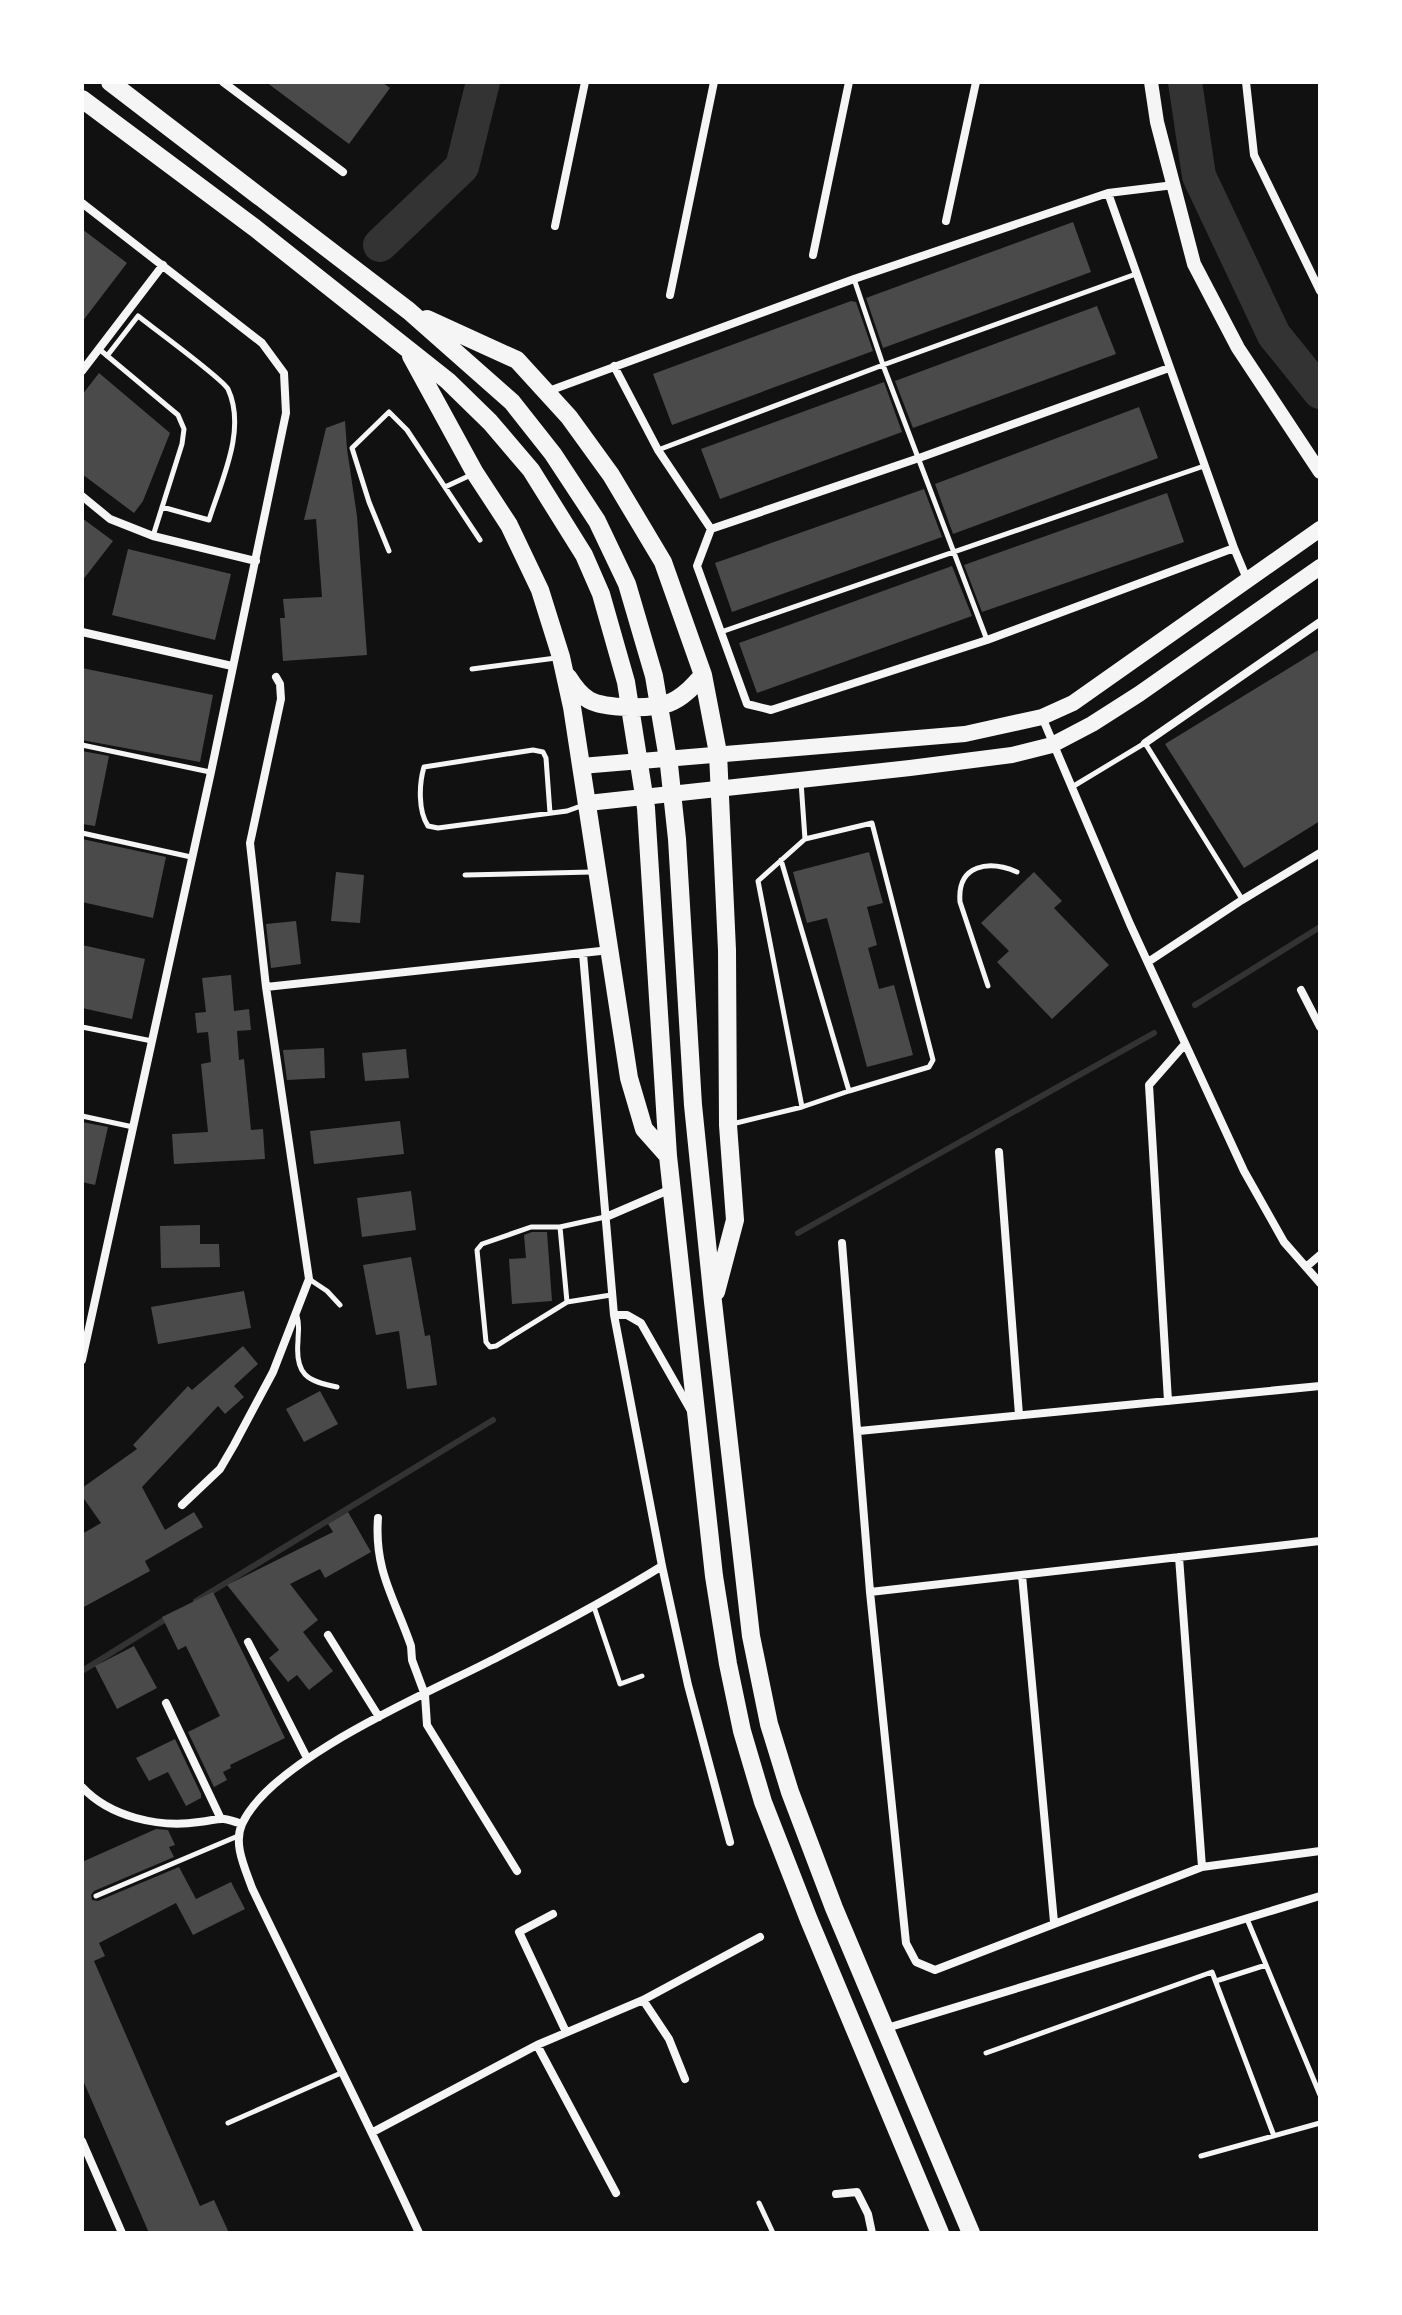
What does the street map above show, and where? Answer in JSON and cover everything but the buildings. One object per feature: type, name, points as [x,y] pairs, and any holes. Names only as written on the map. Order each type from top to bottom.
[{"type":"highway","points":[[110,82],[409,311],[512,402],[553,454],[610,544],[637,615],[654,676],[662,722],[677,839],[693,1105],[713,1302],[751,1636],[769,1724],[790,1792],[834,1908],[971,2233]]},
{"type":"highway","points":[[82,99],[255,228],[448,381],[501,434],[531,470],[584,555],[601,594],[626,682],[641,769],[649,841],[668,1156],[714,1576],[728,1664],[742,1731],[759,1788],[809,1920],[940,2233]]},
{"type":"highway","points":[[409,311],[517,360],[569,417],[611,475],[663,562],[703,675],[718,753],[727,950],[728,1125],[735,1220],[713,1302]]},
{"type":"highway","points":[[405,345],[475,473],[509,525],[540,590],[562,664],[588,803],[629,1078],[644,1129],[668,1156]]},
{"type":"highway","points":[[562,664],[576,689],[588,700],[607,705],[669,703],[703,675]]},
{"type":"main road","points":[[581,766],[965,734],[1042,717],[1073,703],[1320,529]]},
{"type":"main road","points":[[588,803],[720,791],[1012,755],[1052,745],[1139,694],[1320,567]]},
{"type":"street","points":[[223,82],[343,172]]},
{"type":"street","points":[[555,226],[585,82]]},
{"type":"street","points":[[670,295],[714,82]]},
{"type":"street","points":[[813,255],[849,82]]},
{"type":"street","points":[[946,221],[976,82]]},
{"type":"street","points":[[1151,82],[1157,122],[1194,264],[1238,348],[1320,472]]},
{"type":"street","points":[[1246,82],[1254,155],[1320,291]]},
{"type":"street","points":[[546,392],[854,279],[1108,193],[1174,185]]},
{"type":"street","points":[[1108,193],[1247,579]]},
{"type":"street","points":[[82,203],[262,343],[284,373],[286,413],[82,1360]]},
{"type":"street","points":[[82,371],[163,265]]},
{"type":"street","points":[[614,366],[658,450],[711,529]]},
{"type":"street","points":[[711,529],[1169,368]]},
{"type":"street","points":[[82,496],[110,519],[153,536],[256,561]]},
{"type":"street","points":[[711,529],[697,566],[747,704],[771,710],[987,640],[1234,548]]},
{"type":"street","points":[[1145,743],[1320,622]]},
{"type":"street","points":[[82,632],[232,666]]},
{"type":"street","points":[[182,1505],[220,1469],[234,1445],[273,1372],[309,1279],[266,987],[250,843],[281,699],[276,677]]},
{"type":"street","points":[[1042,717],[1148,962],[1244,1171],[1284,1242],[1320,1283]]},
{"type":"street","points":[[1148,962],[1320,853]]},
{"type":"street","points":[[266,987],[611,950]]},
{"type":"street","points":[[583,954],[614,1315],[688,1685],[730,1842]]},
{"type":"street","points":[[1301,990],[1320,1027]]},
{"type":"street","points":[[1168,1401],[1149,1085],[1185,1044]]},
{"type":"street","points":[[999,1152],[1019,1415]]},
{"type":"street","points":[[606,1217],[672,1188]]},
{"type":"street","points":[[842,1243],[870,1592],[906,1943],[916,1962],[935,1970],[1202,1867],[1320,1851]]},
{"type":"street","points":[[1306,1267],[1320,1255]]},
{"type":"street","points":[[614,1315],[627,1315],[641,1323],[699,1424]]},
{"type":"street","points":[[859,1431],[1320,1386]]},
{"type":"street","points":[[378,1518],[376,1543],[380,1566],[402,1620],[425,1695],[427,1725],[517,1871]]},
{"type":"street","points":[[870,1592],[1320,1541]]},
{"type":"street","points":[[1179,1557],[1202,1867]]},
{"type":"street","points":[[419,2233],[373,2132],[341,2073],[252,1888],[243,1864],[238,1836],[242,1824],[267,1790],[307,1758],[379,1717],[594,1607],[662,1566]]},
{"type":"street","points":[[1022,1575],[1054,1922]]},
{"type":"street","points":[[328,1635],[379,1717]]},
{"type":"street","points":[[248,1642],[307,1758]]},
{"type":"street","points":[[166,1703],[220,1817]]},
{"type":"street","points":[[82,1787],[91,1796],[126,1815],[145,1821],[199,1823],[220,1817],[242,1824]]},
{"type":"street","points":[[886,2029],[1320,1896]]},
{"type":"street","points":[[553,1914],[519,1932],[566,2032]]},
{"type":"street","points":[[373,2132],[537,2045],[643,2000],[760,1937]]},
{"type":"street","points":[[643,2000],[669,2039],[685,2079]]},
{"type":"street","points":[[537,2045],[616,2193]]},
{"type":"street","points":[[82,2141],[122,2233]]},
{"type":"street","points":[[836,2194],[857,2192],[868,2214],[872,2233]]},
{"type":"lane","points":[[658,450],[1136,274]]},
{"type":"lane","points":[[854,279],[883,365],[987,640]]},
{"type":"lane","points":[[107,356],[138,316],[227,387],[234,414],[235,437],[209,520],[162,507]]},
{"type":"lane","points":[[99,349],[178,415],[184,429],[153,536]]},
{"type":"lane","points":[[389,551],[352,448],[389,412],[407,430],[480,540]]},
{"type":"lane","points":[[720,632],[1204,466]]},
{"type":"lane","points":[[445,487],[475,473]]},
{"type":"lane","points":[[472,669],[562,664]]},
{"type":"lane","points":[[1072,787],[1145,743],[1242,900]]},
{"type":"lane","points":[[82,745],[211,772]]},
{"type":"lane","points":[[550,813],[543,752],[533,750],[424,767],[420,779],[423,818],[428,826],[438,828],[567,811],[588,803]]},
{"type":"lane","points":[[801,781],[805,839]]},
{"type":"lane","points":[[728,1125],[802,1107],[929,1067],[933,1060],[872,823],[805,839],[758,881],[802,1107]]},
{"type":"lane","points":[[82,833],[192,858]]},
{"type":"lane","points":[[781,860],[849,1091]]},
{"type":"lane","points":[[988,986],[959,891],[963,881],[975,869],[987,864],[1000,864],[1017,872]]},
{"type":"lane","points":[[465,875],[599,873]]},
{"type":"lane","points":[[82,1027],[152,1041]]},
{"type":"lane","points":[[82,1116],[133,1127]]},
{"type":"lane","points":[[606,1217],[560,1227],[531,1227],[482,1244],[477,1250],[486,1342],[490,1347],[496,1346],[567,1302],[611,1295]]},
{"type":"lane","points":[[560,1227],[567,1302]]},
{"type":"lane","points":[[309,1279],[340,1305]]},
{"type":"lane","points":[[82,1308],[93,1311]]},
{"type":"lane","points":[[295,1311],[300,1326],[298,1361],[302,1373],[313,1382],[337,1387]]},
{"type":"lane","points":[[594,1607],[620,1684],[642,1676]]},
{"type":"lane","points":[[96,1896],[238,1836]]},
{"type":"lane","points":[[1246,1918],[1320,2095]]},
{"type":"lane","points":[[1216,1981],[1266,1965]]},
{"type":"lane","points":[[986,2053],[1212,1972],[1274,2136]]},
{"type":"lane","points":[[228,2123],[341,2073]]},
{"type":"lane","points":[[1201,2156],[1320,2123]]},
{"type":"lane","points":[[759,2203],[773,2233]]},
{"type":"waterway","points":[[380,245],[462,167],[483,82]]},
{"type":"waterway","points":[[1185,82],[1199,176],[1274,335],[1320,392]]},
{"type":"waterway","points":[[1195,1005],[1320,927]]},
{"type":"waterway","points":[[798,1233],[1154,1033]]},
{"type":"waterway","points":[[196,1601],[493,1420]]},
{"type":"waterway","points":[[82,1671],[169,1617]]}]
